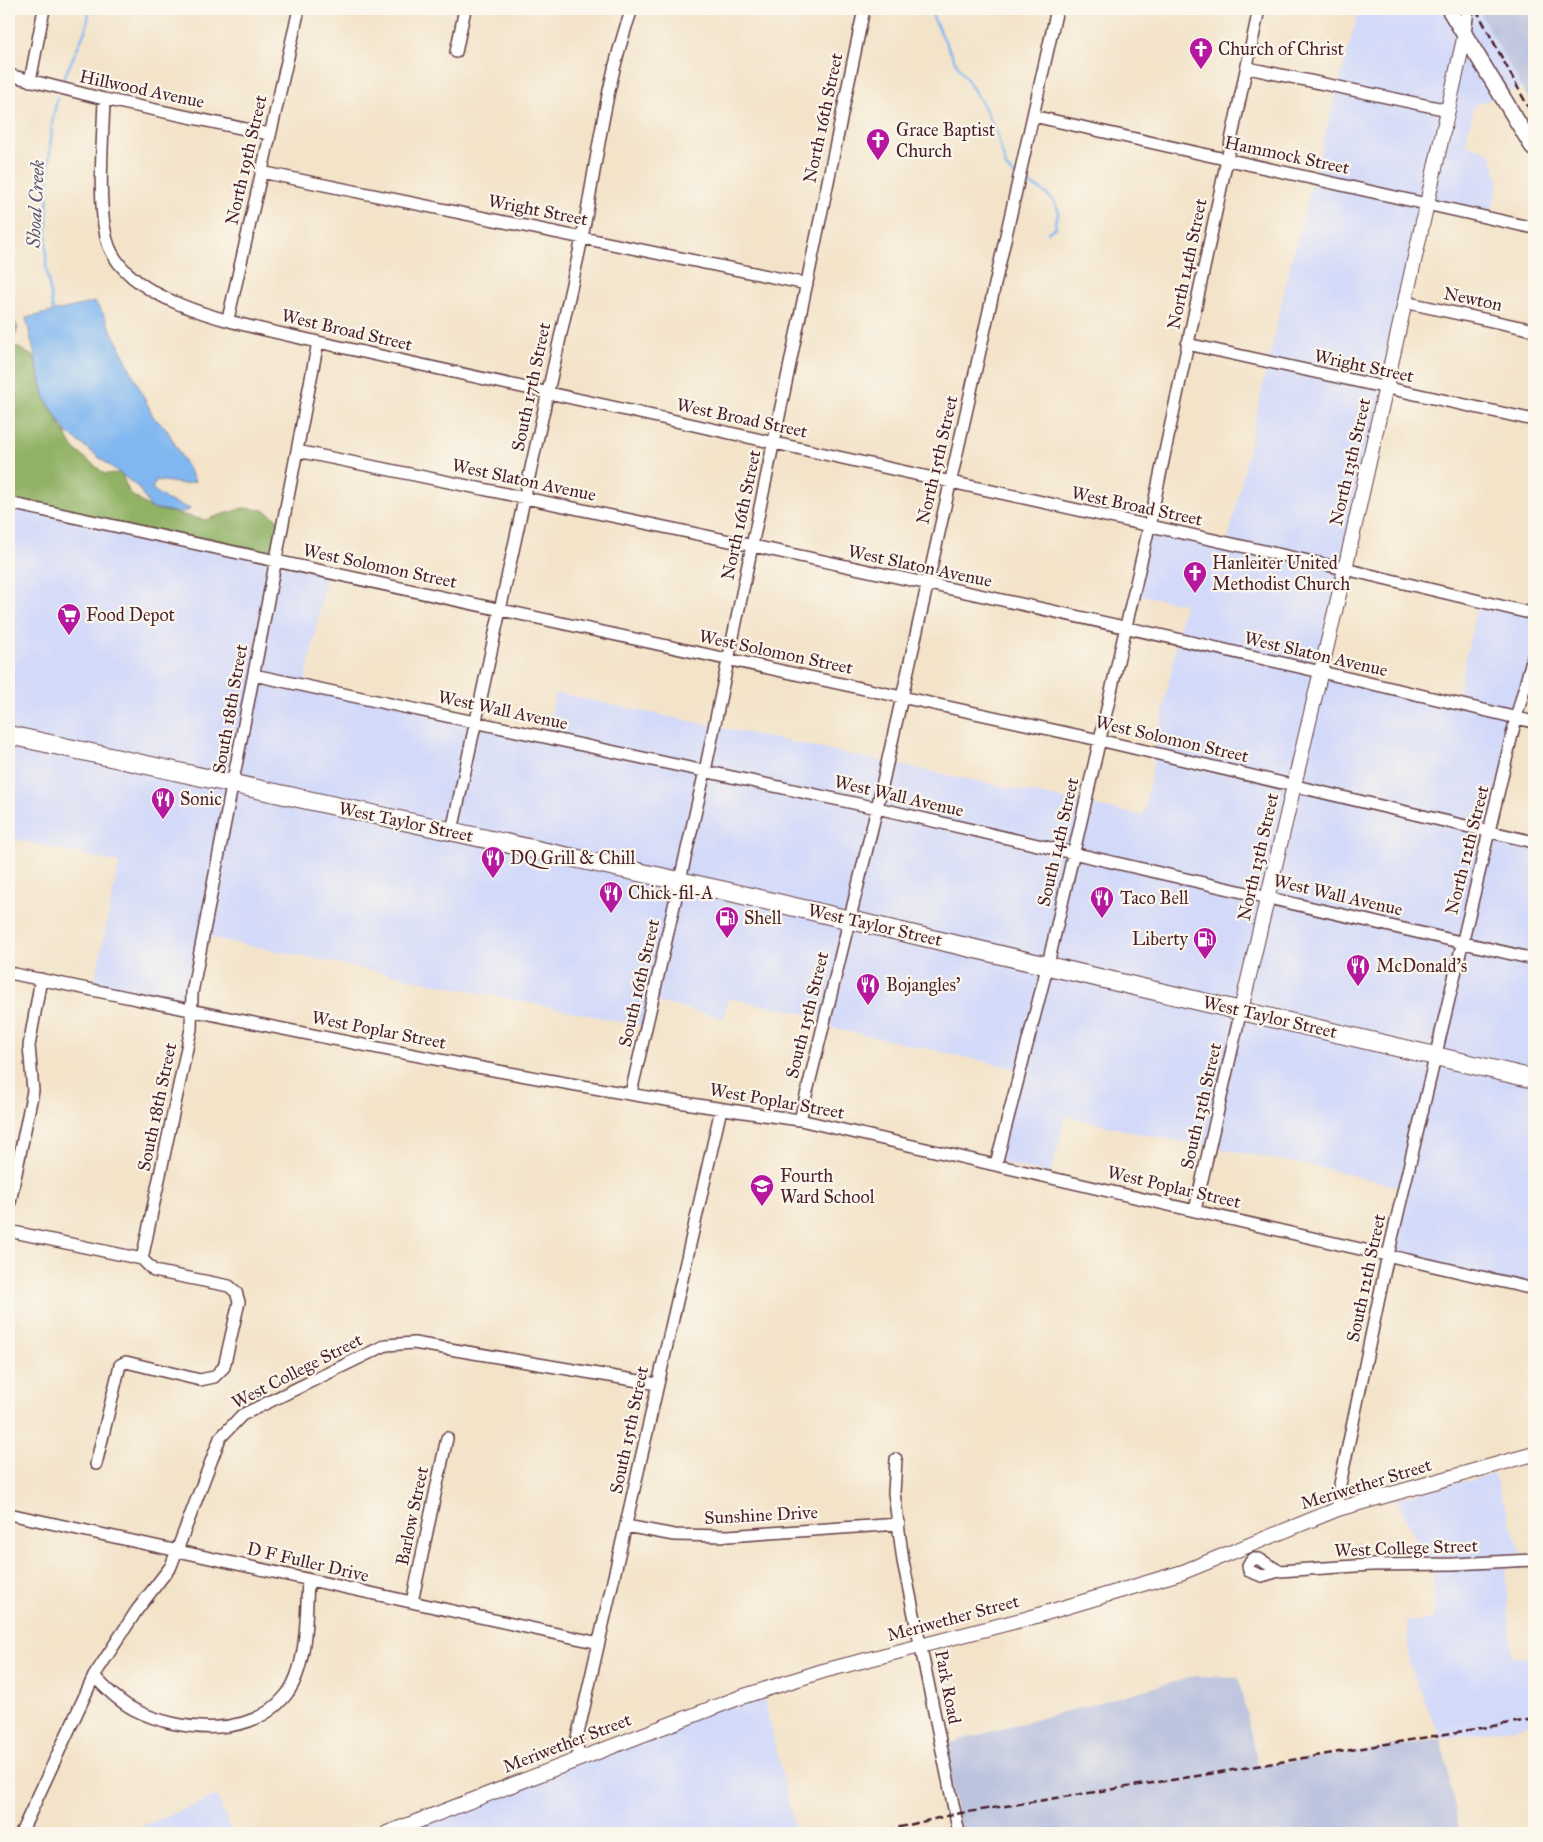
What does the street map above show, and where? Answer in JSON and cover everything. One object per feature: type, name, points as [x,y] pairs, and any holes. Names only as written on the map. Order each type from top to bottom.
[{"type":"main road","points":[[1449,9],[1534,150]]},
{"type":"main road","name":"West Taylor Street","points":[[9,735],[848,918],[1534,1079]]},
{"type":"street","points":[[30,81],[44,9]]},
{"type":"street","name":"North 19th Street","points":[[228,320],[299,9]]},
{"type":"street","points":[[456,52],[465,9]]},
{"type":"street","name":"South 17th Street","points":[[452,832],[582,236],[613,76],[624,30],[632,9]]},
{"type":"street","name":"North 16th Street","points":[[680,881],[864,9]]},
{"type":"street","name":"North 15th Street","points":[[848,918],[876,808],[1057,9]]},
{"type":"street","name":"North 14th Street","points":[[1149,527],[1260,9]]},
{"type":"street","name":"North 13th Street","points":[[1240,1010],[1345,569],[1465,34],[1468,9]]},
{"type":"street","points":[[1248,68],[1448,110]]},
{"type":"street","name":"Hillwood Avenue","points":[[9,75],[104,99],[270,134]]},
{"type":"street","name":"West Broad Street","points":[[104,99],[102,196],[107,241],[121,267],[136,282],[161,298],[228,320],[318,342],[1345,569],[1534,614]]},
{"type":"street","name":"Hammock Street","points":[[1033,116],[1534,228]]},
{"type":"street","name":"Wright Street","points":[[261,172],[582,236],[807,284]]},
{"type":"street","name":"Newton","points":[[1404,302],[1534,330]]},
{"type":"street","name":"South 18th Street","points":[[142,1260],[191,1029],[192,993],[318,342]]},
{"type":"street","name":"Wright Street","points":[[1187,344],[1385,389],[1534,420]]},
{"type":"street","name":"West Slaton Avenue","points":[[297,451],[525,497],[927,585],[1320,672],[1534,722]]},
{"type":"street","name":"West Solomon Street","points":[[9,503],[1099,740],[1534,842]]},
{"type":"street","name":"South 14th Street","points":[[996,1164],[1048,964],[1149,527]]},
{"type":"street","name":"North 12th Street","points":[[1436,1056],[1516,718],[1534,653]]},
{"type":"street","name":"West Wall Avenue","points":[[254,675],[876,808],[1534,959]]},
{"type":"street","name":"South 16th Street","points":[[631,1093],[680,881]]},
{"type":"street","name":"South 15th Street","points":[[800,1120],[848,918]]},
{"type":"street","name":"West Poplar Street","points":[[9,973],[432,1058],[720,1109],[800,1120],[1534,1289]]},
{"type":"street","points":[[9,1207],[33,1091],[29,1046],[41,979]]},
{"type":"street","name":"South 13th Street","points":[[1195,1210],[1240,1010]]},
{"type":"street","name":"South 12th Street","points":[[1338,1509],[1338,1494],[1388,1255],[1436,1056]]},
{"type":"street","name":"South 15th Street","points":[[578,1758],[577,1738],[720,1109]]},
{"type":"street","points":[[9,1231],[142,1260],[154,1271],[229,1286],[236,1292],[239,1302],[224,1367],[214,1377],[200,1380],[126,1362],[120,1365],[96,1464]]},
{"type":"street","name":"West College Street","points":[[21,1833],[94,1676],[136,1610],[170,1566],[178,1551],[220,1438],[242,1415],[386,1345],[414,1343],[657,1384]]},
{"type":"street","name":"Barlow Street","points":[[412,1602],[447,1438]]},
{"type":"street","name":"Meriwether Street","points":[[387,1833],[741,1696],[823,1671],[1029,1618],[1183,1572],[1338,1509],[1534,1454]]},
{"type":"street","name":"Park Road","points":[[896,1458],[894,1493],[907,1585],[922,1645],[959,1833]]},
{"type":"street","name":"D F Fuller Drive","points":[[9,1514],[599,1643]]},
{"type":"street","name":"Sunshine Drive","points":[[626,1526],[674,1536],[719,1536],[898,1524]]},
{"type":"street","name":"West College Street","points":[[1279,1570],[1371,1564],[1454,1564],[1534,1560]]},
{"type":"street","points":[[94,1676],[108,1692],[135,1710],[166,1722],[199,1727],[236,1726],[265,1715],[287,1694],[299,1669],[308,1580]]},
{"type":"shaded area","points":[[1359,9],[1478,9],[1522,88],[1474,105],[1466,144],[1490,153],[1499,180],[1490,220],[1426,208],[1318,674],[1455,707],[1478,601],[1534,616],[1534,649],[1490,837],[1534,846],[1534,1289],[1391,1253],[1404,1188],[1327,1169],[1132,1132],[1066,1116],[1051,1175],[997,1161],[1019,1069],[819,1025],[821,1017],[728,998],[724,1018],[653,1001],[647,1027],[203,936],[187,1010],[93,990],[119,863],[9,838],[9,507],[327,574],[305,683],[545,737],[556,693],[1143,816],[1184,604],[1132,593],[1146,528],[1227,546],[1290,265]]},
{"type":"shaded area","points":[[1478,9],[1534,9],[1534,108],[1522,88]]},
{"type":"shaded area","points":[[1494,1474],[1526,1567],[1505,1568],[1512,1658],[1534,1657],[1534,1724],[1441,1739],[1409,1665],[1407,1622],[1434,1619],[1433,1575],[1396,1498]]},
{"type":"shaded area","points":[[1196,1676],[1238,1677],[1258,1766],[1441,1739],[1460,1833],[961,1833],[942,1745]]},
{"type":"shaded area","points":[[762,1689],[796,1833],[398,1833]]},
{"type":"shaded area","points":[[217,1796],[232,1833],[124,1833]]},
{"type":"green space","points":[[9,310],[18,328],[12,344],[34,357],[45,398],[74,449],[105,474],[121,473],[130,494],[151,508],[205,520],[243,508],[264,510],[283,523],[275,561],[9,503]]},
{"type":"water","points":[[95,302],[104,315],[154,418],[166,428],[195,481],[185,484],[156,480],[152,489],[167,500],[191,509],[181,513],[151,508],[138,487],[67,433],[45,398],[26,318]]},
{"type":"waterway","name":"Shoal Creek","points":[[63,80],[86,29],[90,9]]},
{"type":"waterway","points":[[929,9],[955,61],[982,103],[997,134],[1006,167],[1016,177]]},
{"type":"waterway","name":"Shoal Creek","points":[[53,311],[46,265],[48,181],[52,124],[57,98]]},
{"type":"waterway","points":[[1021,180],[1033,185],[1053,200],[1059,212],[1055,222],[1056,228],[1048,232]]},
{"type":"railway","points":[[1476,9],[1534,118]]},
{"type":"railway","points":[[875,1833],[955,1814],[1203,1775],[1534,1719]]},
{"type":"place","name":"Church of Christ","points":[[1201,70]]},
{"type":"place","name":"Grace Baptist Church","points":[[878,161]]},
{"type":"place","name":"Hanleiter United Methodist Church","points":[[1195,594]]},
{"type":"place","name":"Food Depot","points":[[69,636]]},
{"type":"place","name":"Sonic","points":[[163,820]]},
{"type":"place","name":"DQ Grill & Chill","points":[[493,879]]},
{"type":"place","name":"Chick-fil-A","points":[[611,914]]},
{"type":"place","name":"Taco Bell","points":[[1102,919]]},
{"type":"place","name":"Shell","points":[[727,939]]},
{"type":"place","name":"Liberty","points":[[1205,960]]},
{"type":"place","name":"McDonald's","points":[[1358,987]]},
{"type":"place","name":"Bojangles'","points":[[868,1006]]},
{"type":"place","name":"Fourth Ward School","points":[[762,1207]]}]
